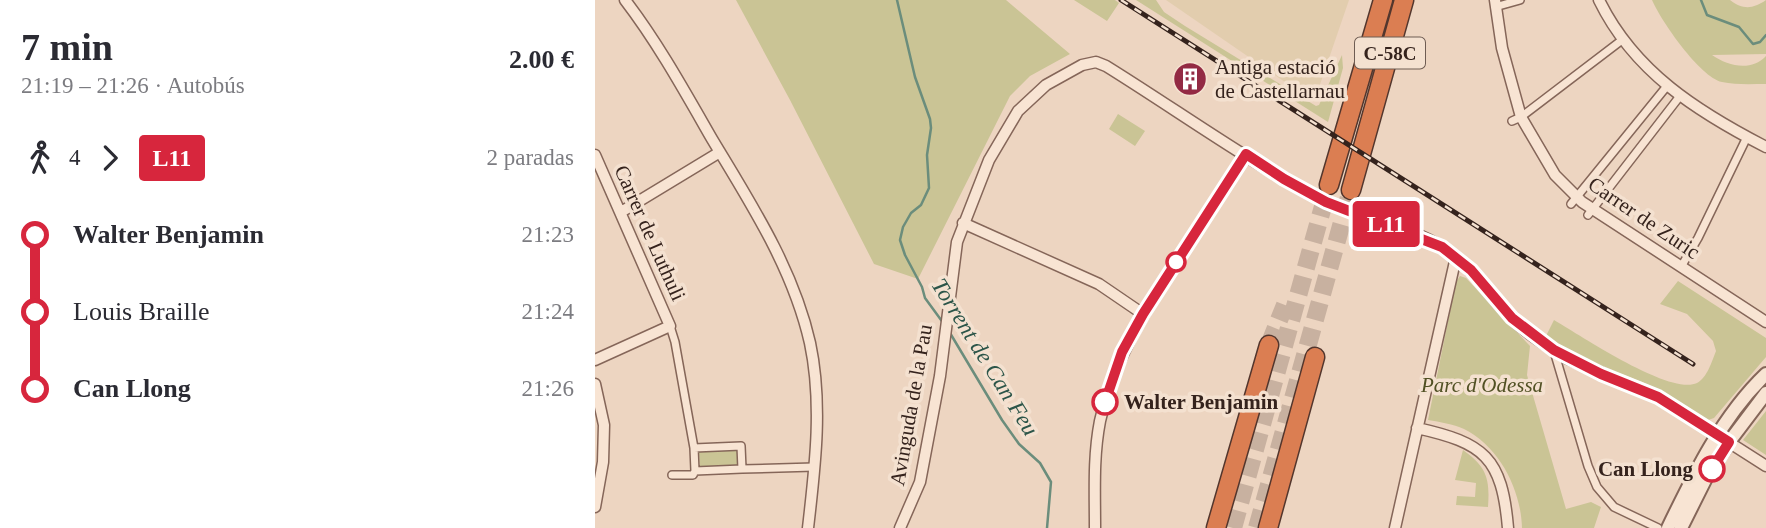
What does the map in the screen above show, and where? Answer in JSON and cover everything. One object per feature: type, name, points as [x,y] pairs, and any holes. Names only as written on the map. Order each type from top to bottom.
[{"type":"highway","name":"C-58C","points":[[1329,185],[1383,0]]},
{"type":"highway","name":"C-58C","points":[[1351,190],[1405,0]]},
{"type":"highway","points":[[1216,528],[1269,345]]},
{"type":"highway","points":[[1268,528],[1315,357]]},
{"type":"street","points":[[625,0],[765,227],[795,289],[810,345],[817,413],[808,528]]},
{"type":"street","points":[[1495,4],[1520,0]]},
{"type":"street","points":[[1599,0],[1622,40],[1667,86],[1707,115],[1766,147]]},
{"type":"street","name":"Carrer de Zuric","points":[[1495,4],[1517,119],[1574,201],[1766,322]]},
{"type":"street","points":[[1517,119],[1622,40]]},
{"type":"street","name":"Avinguda de la Pau","points":[[900,528],[921,482],[940,376],[950,280],[957,242],[989,160],[1018,111],[1046,85],[1091,63],[1106,66],[1246,154]]},
{"type":"street","points":[[1574,201],[1667,86]]},
{"type":"street","points":[[1590,212],[1680,96]]},
{"type":"street","points":[[1681,267],[1747,137]]},
{"type":"street","points":[[621,212],[720,152]]},
{"type":"street","points":[[1095,528],[1094,480],[1100,423],[1122,352],[1143,314],[1246,154],[1326,202],[1399,228],[1442,247],[1471,270],[1512,318],[1554,350],[1577,363],[1658,397],[1766,466]]},
{"type":"street","name":"Carrer de Luthuli","points":[[595,155],[670,326]]},
{"type":"street","points":[[963,223],[1099,284],[1143,314]]},
{"type":"street","points":[[1395,528],[1456,257]]},
{"type":"street","points":[[595,360],[670,326],[694,449],[695,471],[693,475],[672,475]]},
{"type":"street","points":[[1554,350],[1588,466],[1597,487],[1614,507],[1658,528]]},
{"type":"street","points":[[1681,528],[1708,474],[1733,413],[1766,374]]},
{"type":"street","points":[[595,384],[604,425],[603,462],[595,507]]},
{"type":"street","points":[[1668,528],[1698,467],[1766,393]]},
{"type":"street","points":[[1417,428],[1451,436],[1470,444],[1486,456],[1497,475],[1505,500],[1509,528]]},
{"type":"street","points":[[694,449],[741,446],[742,469]]},
{"type":"street","points":[[695,471],[814,467]]},
{"type":"shaded area","points":[[1166,0],[1349,0],[1314,102]]},
{"type":"green space","points":[[736,0],[1006,0],[1070,54],[1030,76],[1010,96],[918,279],[874,264]]},
{"type":"green space","points":[[1074,0],[1115,0],[1119,3],[1107,21]]},
{"type":"green space","points":[[1136,0],[1156,0],[1164,12],[1185,26],[1316,106],[1319,105],[1342,55],[1343,68],[1328,122]]},
{"type":"green space","points":[[1652,0],[1730,0],[1748,7],[1766,0],[1766,54],[1712,55],[1739,66],[1753,64],[1766,56],[1766,84],[1732,84],[1713,78],[1682,47]]},
{"type":"green space","points":[[1118,114],[1145,131],[1135,146],[1109,129]]},
{"type":"green space","name":"Parc d'Odessa","points":[[1460,276],[1466,278],[1530,346],[1527,375],[1566,509],[1591,502],[1601,507],[1594,528],[1522,528],[1518,499],[1498,458],[1477,437],[1464,429],[1428,420],[1456,282]]},
{"type":"green space","points":[[1678,281],[1766,338],[1766,357],[1714,418],[1708,420],[1658,389],[1586,359],[1546,336],[1554,320],[1647,373],[1684,385],[1697,383],[1706,373],[1716,351],[1713,341],[1687,314],[1660,304]]},
{"type":"green space","points":[[1766,411],[1766,455],[1743,440]]},
{"type":"green space","points":[[737,450],[738,466],[700,468],[699,452]]},
{"type":"green space","points":[[1463,450],[1477,462],[1485,474],[1488,507],[1456,505],[1457,496],[1475,497],[1476,483],[1455,480]]},
{"type":"waterway","name":"Torrent de Can Feu","points":[[897,0],[915,77],[931,128],[927,155],[929,188],[921,205],[911,213],[903,227],[900,240],[925,298],[944,324]]},
{"type":"waterway","points":[[1701,0],[1707,15],[1739,27],[1753,44],[1760,42],[1766,35]]},
{"type":"waterway","name":"Torrent de Can Feu","points":[[950,333],[1002,420],[1019,444],[1040,463],[1051,482],[1047,528]]},
{"type":"tunnel","points":[[1233,528],[1329,185]]},
{"type":"tunnel","points":[[1257,528],[1351,190]]},
{"type":"tunnel","points":[[1269,345],[1285,305]]},
{"type":"railway","points":[[1121,0],[1693,364]]},
{"type":"bus line","name":"L11","points":[[1105,402],[1122,352],[1143,314],[1246,154],[1326,202],[1420,236],[1442,247],[1471,270],[1512,318],[1554,350],[1601,374],[1658,397],[1729,442],[1712,469]]},
{"type":"place","name":"Antiga estació de Castellarnau","points":[[1190,79]]},
{"type":"place","name":"Walter Benjamin","points":[[1105,402]]},
{"type":"place","name":"Can Llong","points":[[1712,469]]}]
